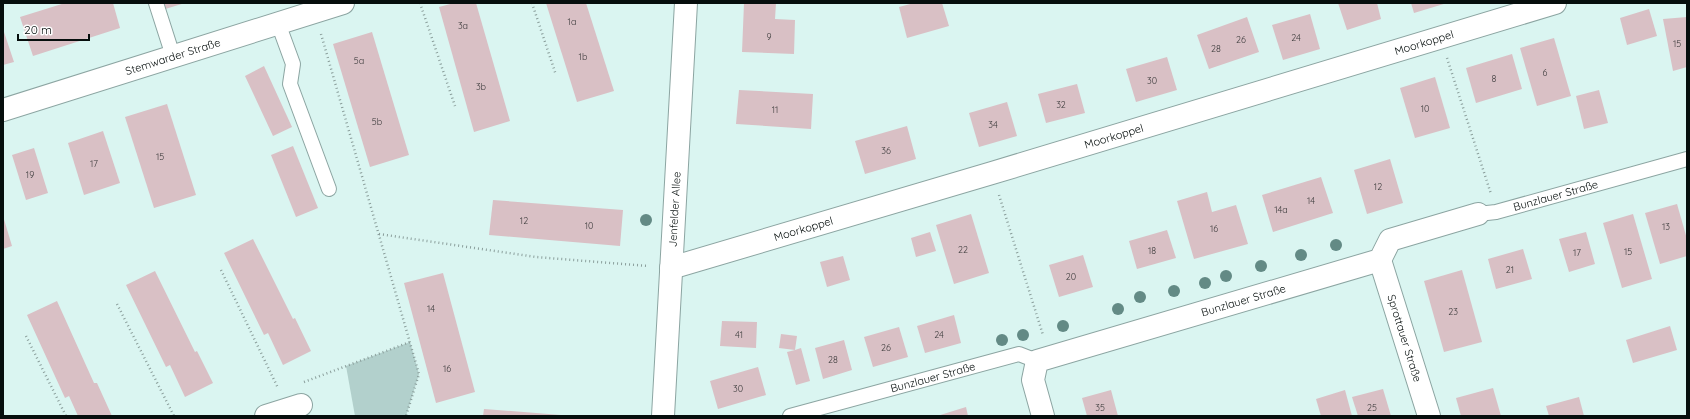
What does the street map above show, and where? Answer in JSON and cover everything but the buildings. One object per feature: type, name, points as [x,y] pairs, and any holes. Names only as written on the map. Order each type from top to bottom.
[{"type":"street","name":"Stemwarder Straße","points":[[3,110],[278,23],[310,9],[343,3]]},
{"type":"street","name":"Jenfelder Allee","points":[[663,416],[686,3]]},
{"type":"street","name":"Moorkoppel","points":[[671,268],[1555,3]]},
{"type":"street","name":"Bunzlauer Straße","points":[[1043,359],[1380,260],[1390,240],[1487,213]]},
{"type":"street","name":"Sprottauer Straße","points":[[1380,260],[1429,416]]},
{"type":"street","points":[[1043,359],[1033,380],[1043,416]]},
{"type":"street","points":[[266,416],[295,407]]},
{"type":"lane","points":[[156,3],[173,56]]},
{"type":"lane","points":[[278,23],[293,64],[290,84],[329,189]]},
{"type":"lane","name":"Bunzlauer Straße","points":[[1487,213],[1687,159]]},
{"type":"lane","name":"Bunzlauer Straße","points":[[790,416],[1019,354],[1043,359]]},
{"type":"path","points":[[420,3],[455,106]]},
{"type":"path","points":[[532,3],[556,75]]},
{"type":"path","points":[[310,9],[379,234],[419,374],[406,416]]},
{"type":"path","points":[[1441,37],[1487,213]]},
{"type":"path","points":[[992,173],[1043,359]]},
{"type":"path","points":[[379,234],[536,258],[671,268]]},
{"type":"path","points":[[221,270],[295,407]]},
{"type":"path","points":[[117,304],[174,416]]},
{"type":"path","points":[[26,336],[66,416]]},
{"type":"path","points":[[301,383],[410,342]]},
{"type":"shaded area","points":[[410,342],[419,374],[406,416],[355,416],[346,366]]}]
